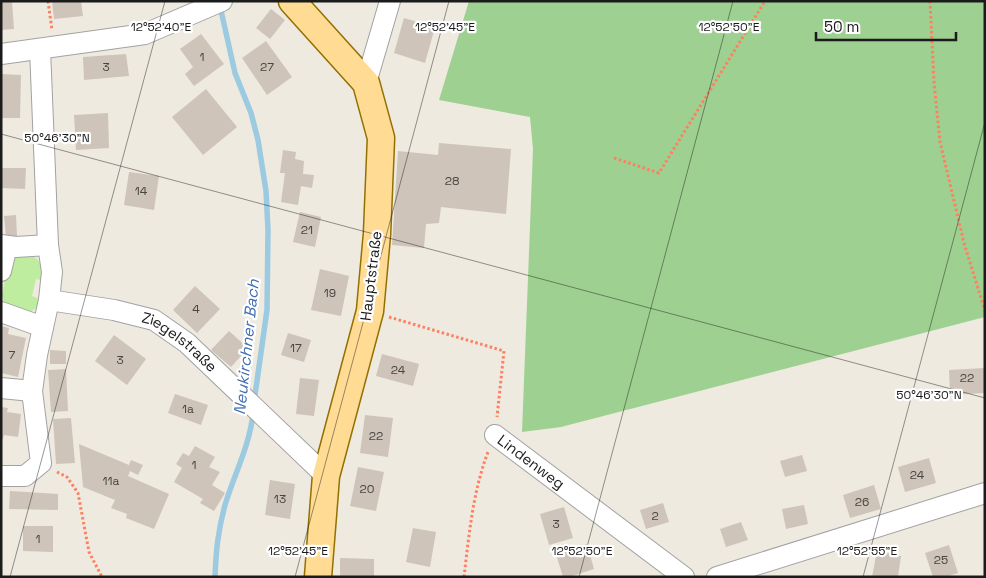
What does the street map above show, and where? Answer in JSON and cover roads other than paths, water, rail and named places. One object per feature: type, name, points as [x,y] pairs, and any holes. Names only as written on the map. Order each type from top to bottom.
[{"type":"main road","name":"Hauptstraße","points":[[292,1],[366,83],[381,138],[377,234],[370,311],[326,476],[318,577]]},
{"type":"street","points":[[366,83],[390,1]]},
{"type":"street","points":[[1,54],[145,34],[215,4]]},
{"type":"street","points":[[1,476],[26,476],[41,463],[32,391],[37,355],[49,300],[52,272],[48,245],[47,48]]},
{"type":"street","points":[[1,271],[4,245],[48,245]]},
{"type":"street","name":"Ziegelstraße","points":[[49,300],[114,310],[154,320],[187,343],[326,476]]},
{"type":"street","points":[[1,312],[43,326]]},
{"type":"street","points":[[1,388],[32,391]]},
{"type":"street","name":"Lindenweg","points":[[494,435],[684,577]]},
{"type":"street","points":[[717,577],[985,494]]},
{"type":"waterway","name":"Neukirchner Bach","points":[[220,6],[235,73],[251,113],[258,140],[266,191],[268,230],[267,310],[254,402]]},
{"type":"waterway","name":"Neukirchner Bach","points":[[215,577],[218,541],[223,514],[249,437],[253,413]]}]
